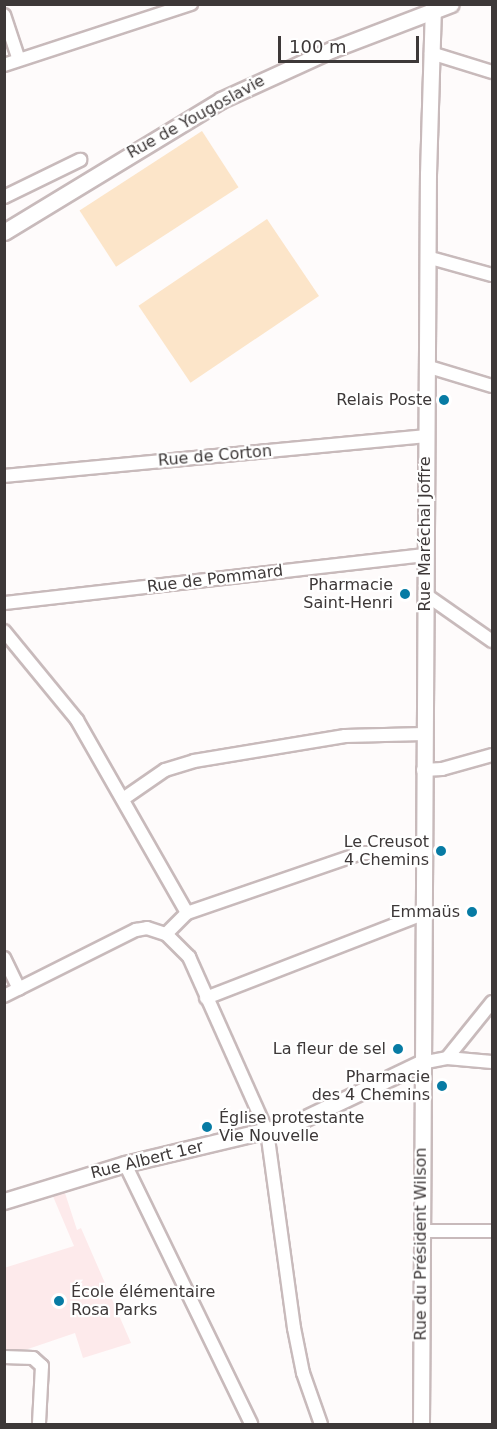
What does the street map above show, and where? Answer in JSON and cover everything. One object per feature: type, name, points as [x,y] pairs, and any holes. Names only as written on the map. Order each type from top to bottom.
[{"type":"main road","name":"Rue de Yougoslavie","points":[[4,232],[171,127],[221,100],[333,49],[451,4]]},
{"type":"main road","name":"Rue Maréchal Joffre","points":[[421,1064],[426,366],[433,9]]},
{"type":"main road","name":"Rue Albert 1er","points":[[4,1201],[125,1164],[303,1121],[421,1064]]},
{"type":"main road","name":"Rue du Président Wilson","points":[[421,1064],[421,1425]]},
{"type":"street","points":[[4,65],[190,4]]},
{"type":"street","points":[[4,15],[20,60]]},
{"type":"street","points":[[431,53],[492,72]]},
{"type":"street","points":[[4,198],[80,160]]},
{"type":"street","points":[[428,257],[492,275]]},
{"type":"street","points":[[426,366],[492,386]]},
{"type":"street","name":"Rue de Corton","points":[[4,476],[426,436]]},
{"type":"street","name":"Rue de Pommard","points":[[4,603],[425,555]]},
{"type":"street","points":[[425,594],[492,641]]},
{"type":"street","points":[[4,631],[77,720],[187,914]]},
{"type":"street","points":[[123,799],[165,770],[195,761],[345,736],[424,734]]},
{"type":"street","points":[[423,770],[442,769],[492,755]]},
{"type":"street","points":[[166,934],[187,914],[361,853],[423,853]]},
{"type":"street","points":[[206,998],[423,914]]},
{"type":"street","points":[[4,996],[136,930],[147,928],[166,934],[178,943],[189,957],[267,1131],[295,1336],[321,1425]]},
{"type":"street","points":[[4,958],[19,989]]},
{"type":"street","points":[[447,1058],[492,1002]]},
{"type":"street","points":[[421,1064],[447,1058],[492,1062]]},
{"type":"street","points":[[125,1164],[251,1425]]},
{"type":"street","points":[[421,1231],[492,1231]]},
{"type":"street","points":[[4,1357],[33,1358],[42,1366],[39,1425]]},
{"type":"shaded area","points":[[202,131],[238,187],[116,267],[80,211]]},
{"type":"shaded area","points":[[267,219],[319,296],[191,383],[138,306]]},
{"type":"shaded area","name":"École élémentaire Rosa Parks","points":[[64,1190],[77,1230],[81,1228],[131,1343],[83,1358],[75,1333],[28,1349],[5,1350],[4,1268],[74,1246],[52,1194]]},
{"type":"place","name":"Relais Poste","points":[[444,400]]},
{"type":"place","name":"Pharmacie Saint-Henri","points":[[405,594]]},
{"type":"place","name":"Le Creusot 4 Chemins","points":[[441,851]]},
{"type":"place","name":"Emmaüs","points":[[472,912]]},
{"type":"place","name":"La fleur de sel","points":[[398,1049]]},
{"type":"place","name":"Pharmacie des 4 Chemins","points":[[442,1086]]},
{"type":"place","name":"Église protestante Vie Nouvelle","points":[[207,1127]]},
{"type":"place","name":"École élémentaire Rosa Parks","points":[[59,1301]]}]
